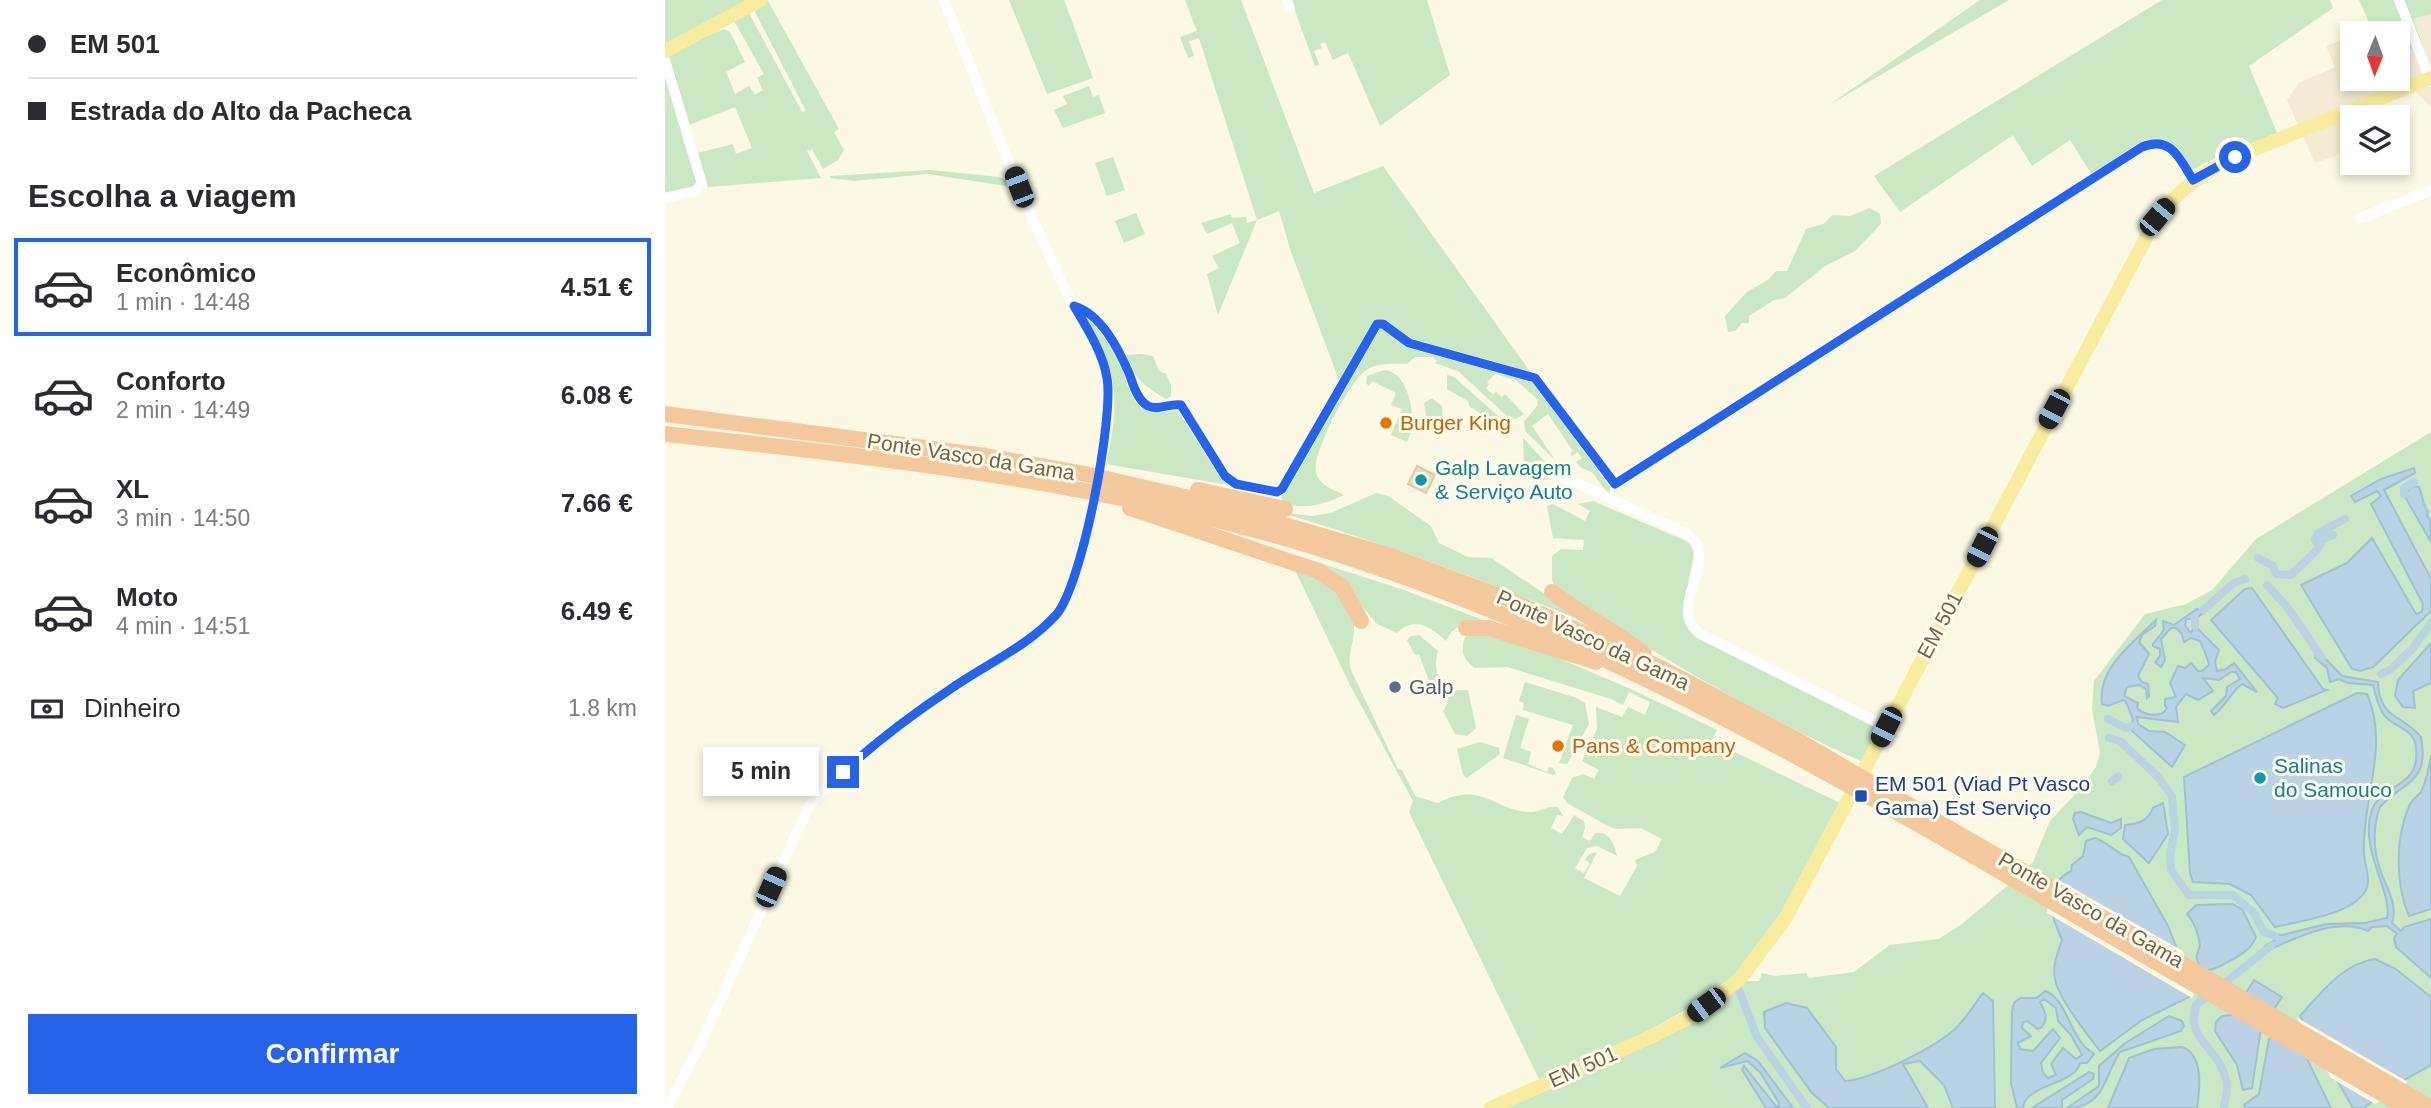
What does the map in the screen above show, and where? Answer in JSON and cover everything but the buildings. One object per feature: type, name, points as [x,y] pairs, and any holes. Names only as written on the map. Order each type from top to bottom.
[{"type":"highway","name":"Ponte Vasco da Gama","points":[[665,414],[986,456],[1085,474],[1198,500],[1388,555],[1510,600],[1663,669],[2407,1108]]},
{"type":"highway","name":"Ponte Vasco da Gama","points":[[665,434],[909,461],[1040,481],[1184,511],[1330,552],[1477,603],[1646,677],[1817,759],[2431,1108]]},
{"type":"highway","points":[[986,456],[1054,462],[1131,475],[1285,509]]},
{"type":"highway","points":[[1040,481],[1318,571],[1342,587],[1361,621]]},
{"type":"highway","points":[[1552,592],[1621,635],[1663,669]]},
{"type":"highway","points":[[1466,628],[1477,626],[1493,629],[1646,677]]},
{"type":"main road","points":[[665,51],[761,0]]},
{"type":"main road","name":"EM 501","points":[[1491,1108],[1692,1016],[1740,979],[1785,919],[2157,217],[2177,192],[2235,157],[2431,80]]},
{"type":"street","points":[[667,1108],[700,1045],[809,806],[825,788],[879,740],[951,688],[1036,635],[1058,613],[1071,590],[1087,530],[1105,438],[1109,405],[1107,377],[1088,329],[1074,306],[1033,220],[944,0]]},
{"type":"street","points":[[2399,0],[2431,80]]},
{"type":"street","points":[[665,60],[702,184],[695,191],[665,198]]},
{"type":"street","points":[[1074,306],[1087,310],[1098,321],[1126,367],[1140,399],[1153,408],[1181,405],[1225,476],[1236,484],[1277,492],[1282,489],[1377,324],[1383,324],[1409,343],[1535,378],[1615,484],[2142,147],[2163,143],[2171,147],[2193,180]]},
{"type":"street","points":[[2361,219],[2431,190]]},
{"type":"street","points":[[1553,476],[1570,480],[1686,534],[1697,542],[1700,553],[1687,612],[1693,629],[1886,727]]},
{"type":"shaded area","points":[[2431,14],[2431,107],[2415,91],[2379,105],[2340,105],[2340,154],[2315,163],[2287,100],[2299,83],[2335,67],[2326,46],[2340,41],[2340,91],[2410,91],[2410,49],[2423,44],[2413,19]]},
{"type":"green space","points":[[665,0],[751,0],[665,46]]},
{"type":"green space","points":[[1009,0],[1064,0],[1093,78],[1047,94]]},
{"type":"green space","points":[[1185,0],[1241,0],[1314,193],[1383,166],[1531,373],[1409,341],[1382,319],[1340,383],[1291,252],[1279,211],[1257,220],[1199,38],[1189,41],[1194,56],[1188,58],[1180,37],[1197,31]]},
{"type":"green space","points":[[1291,0],[1427,0],[1450,75],[1380,126],[1348,53],[1333,60],[1325,42],[1320,44],[1322,48],[1314,51],[1319,65],[1315,66]]},
{"type":"green space","points":[[1980,0],[2009,0],[1829,105]]},
{"type":"green space","points":[[2162,0],[2330,0],[2333,8],[2249,66],[2277,133],[2202,164],[2189,173],[2178,155],[2151,143],[2094,178],[2070,140],[2032,166],[2013,135],[1900,212],[1874,176]]},
{"type":"green space","points":[[2359,0],[2431,0],[2431,14],[2413,19],[2423,45],[2410,50],[2410,21],[2369,21]]},
{"type":"green space","points":[[768,1],[839,129],[834,132],[844,150],[838,160],[823,169],[812,149],[807,151],[821,178],[708,187],[697,153],[733,144],[736,154],[752,148],[735,107],[689,125],[667,58],[669,52],[724,29],[730,32],[745,62],[726,72],[735,94],[749,86],[755,95],[763,90],[757,78],[764,74],[733,19],[749,13],[802,112],[806,111],[755,12],[758,6]]},
{"type":"green space","points":[[665,74],[699,176],[694,188],[665,195]]},
{"type":"green space","points":[[1089,86],[1093,97],[1099,95],[1105,113],[1063,128],[1054,110],[1067,104],[1063,96]]},
{"type":"green space","points":[[1113,157],[1125,190],[1107,196],[1095,163]]},
{"type":"green space","points":[[930,170],[999,177],[1013,183],[1013,187],[928,174],[854,181],[830,178],[830,176]]},
{"type":"green space","points":[[1870,208],[1880,214],[1881,224],[1855,251],[1825,266],[1785,298],[1774,300],[1749,316],[1749,323],[1742,323],[1735,331],[1728,332],[1725,316],[1747,292],[1768,280],[1776,271],[1787,271],[1806,229],[1823,224],[1833,215],[1850,216]]},
{"type":"green space","points":[[1136,213],[1145,234],[1124,243],[1115,221]]},
{"type":"green space","points":[[1231,214],[1232,218],[1246,217],[1247,223],[1257,220],[1218,315],[1207,274],[1219,268],[1212,256],[1240,243],[1232,223],[1207,234],[1201,223]]},
{"type":"green space","points":[[1085,311],[1121,360],[1137,401],[1178,409],[1228,485],[1106,464],[1113,423],[1114,392],[1107,365],[1084,316]]},
{"type":"green space","points":[[1381,327],[1534,382],[1610,487],[1610,493],[1594,474],[1576,462],[1582,458],[1578,452],[1572,456],[1570,453],[1573,451],[1548,414],[1532,426],[1555,460],[1525,431],[1524,422],[1537,406],[1538,400],[1517,381],[1495,374],[1487,382],[1489,384],[1486,388],[1493,395],[1496,392],[1502,397],[1505,394],[1524,414],[1516,419],[1508,417],[1458,371],[1435,363],[1437,361],[1432,357],[1415,357],[1407,364],[1380,365],[1365,371],[1350,389],[1333,419],[1319,450],[1316,472],[1323,484],[1344,495],[1314,505],[1282,504],[1282,496]]},
{"type":"green space","points":[[1126,355],[1153,356],[1159,371],[1166,374],[1171,385],[1171,396],[1166,399],[1137,377]]},
{"type":"green space","points":[[1384,370],[1401,380],[1410,400],[1412,423],[1407,442],[1391,435],[1402,409],[1391,405],[1396,393],[1372,381],[1369,386],[1366,383],[1367,376]]},
{"type":"green space","points":[[1447,375],[1454,377],[1506,423],[1504,427],[1470,407],[1468,401],[1447,389]]},
{"type":"green space","points":[[1432,398],[1442,406],[1443,429],[1426,417],[1424,403]]},
{"type":"green space","name":"Salinas do Samouco","points":[[2431,432],[2431,1108],[1507,1108],[1743,981],[1759,981],[1762,973],[1775,976],[1806,973],[1809,978],[1854,972],[1890,945],[1939,939],[1962,924],[2033,862],[2050,821],[2096,767],[2100,753],[2092,709],[2094,681],[2145,614],[2186,604],[2212,590],[2256,539]]},
{"type":"green space","points":[[1523,438],[1550,467],[1548,479],[1543,480],[1524,468]]},
{"type":"green space","points":[[1376,493],[1388,496],[1431,526],[1439,543],[1468,557],[1491,558],[1591,625],[1437,564],[1279,512],[1312,516],[1331,513]]},
{"type":"green space","points":[[1593,501],[1691,543],[1694,553],[1686,594],[1693,629],[1886,727],[1867,764],[1709,684],[1558,592],[1552,580],[1552,556],[1561,549],[1583,550],[1584,540],[1553,538],[1547,506],[1553,504],[1585,521],[1590,511],[1578,504]]},
{"type":"green space","points":[[1292,556],[1401,589],[1499,626],[1462,624],[1451,632],[1446,641],[1434,631],[1416,624],[1397,633],[1377,624],[1361,605]]},
{"type":"green space","points":[[1293,566],[1325,582],[1350,608],[1354,632],[1351,670],[1398,769],[1402,770],[1415,796],[1438,803],[1453,797],[1477,795],[1506,807],[1530,812],[1558,807],[1563,816],[1557,815],[1551,828],[1562,834],[1574,815],[1584,821],[1582,837],[1590,841],[1595,833],[1600,833],[1610,839],[1617,856],[1597,846],[1587,848],[1575,868],[1584,873],[1590,863],[1585,860],[1589,854],[1597,852],[1584,878],[1620,896],[1637,866],[1635,860],[1655,852],[1662,839],[1641,828],[1615,829],[1567,803],[1563,797],[1572,778],[1583,774],[1594,779],[1599,770],[1582,761],[1597,729],[1596,707],[1622,717],[1628,707],[1645,715],[1650,702],[1629,692],[1623,705],[1507,667],[1474,668],[1463,654],[1465,637],[1484,632],[1551,655],[1633,690],[1717,730],[1712,741],[1840,803],[1788,903],[1734,975],[1693,1006],[1640,1035],[1540,1081],[1409,812],[1413,801],[1350,685]]},
{"type":"green space","points":[[1419,635],[1438,651],[1436,669],[1440,678],[1455,690],[1468,690],[1476,728],[1467,736],[1455,734],[1443,711],[1448,703],[1441,690],[1432,689],[1419,654],[1415,655],[1407,640],[1411,636]]},
{"type":"green space","points":[[1525,682],[1585,703],[1589,724],[1567,764],[1559,763],[1573,725],[1523,710],[1524,703],[1519,701]]},
{"type":"green space","points":[[1516,715],[1529,719],[1520,748],[1531,752],[1528,764],[1547,772],[1549,767],[1553,768],[1556,773],[1553,775],[1503,758]]},
{"type":"green space","points":[[1480,742],[1499,748],[1500,754],[1467,778],[1463,775],[1457,749]]},
{"type":"water","points":[[2414,468],[2415,473],[2384,490],[2431,579],[2431,611],[2373,667],[2360,671],[2352,669],[2301,585],[2347,563],[2372,538],[2416,614],[2422,612],[2423,604],[2371,504],[2381,496],[2377,491],[2355,502],[2351,496],[2381,479]]},
{"type":"water","points":[[2412,486],[2419,487],[2428,511],[2431,542],[2404,495]]},
{"type":"water","points":[[2252,588],[2323,689],[2327,690],[2283,708],[2275,704],[2278,698],[2211,620],[2245,589]]},
{"type":"water","points":[[2197,609],[2204,612],[2196,619],[2186,619],[2185,626],[2191,633],[2195,626],[2219,650],[2215,662],[2217,671],[2234,663],[2257,692],[2242,684],[2214,715],[2211,711],[2226,696],[2227,687],[2240,679],[2236,672],[2231,672],[2219,680],[2203,678],[2213,691],[2198,700],[2186,694],[2176,707],[2178,722],[2137,717],[2138,724],[2149,731],[2165,732],[2185,745],[2172,767],[2131,730],[2133,719],[2126,702],[2123,700],[2108,706],[2102,704],[2102,691],[2105,679],[2119,656],[2156,620],[2155,626],[2142,635],[2139,642],[2149,654],[2138,676],[2142,682],[2148,684],[2149,696],[2147,698],[2146,689],[2139,685],[2127,687],[2124,696],[2138,703],[2137,708],[2142,712],[2153,715],[2163,713],[2167,708],[2165,699],[2176,697],[2170,683],[2178,666],[2185,668],[2191,663],[2198,671],[2202,671],[2209,665],[2200,641],[2191,638],[2184,642],[2182,634],[2176,628],[2171,628],[2161,639],[2165,660],[2161,667],[2155,662],[2160,656],[2160,649],[2153,644],[2164,630],[2163,621],[2174,625]]},
{"type":"water","points":[[2431,643],[2431,683],[2413,691],[2415,708],[2403,707],[2395,696],[2398,680]]},
{"type":"water","points":[[2317,650],[2342,676],[2378,682],[2383,704],[2393,716],[2421,737],[2422,764],[2413,780],[2380,807],[2375,844],[2379,866],[2394,909],[2392,923],[2401,931],[2404,927],[2431,919],[2431,978],[2396,947],[2394,938],[2397,934],[2387,926],[2372,927],[2368,931],[2342,926],[2314,931],[2262,953],[2265,946],[2275,940],[2267,933],[2282,935],[2326,924],[2365,923],[2387,918],[2388,908],[2370,842],[2371,813],[2383,795],[2407,779],[2416,761],[2416,747],[2412,736],[2384,715],[2373,685],[2348,683],[2339,679],[2330,682],[2327,668],[2315,658]]},
{"type":"water","points":[[2357,693],[2367,694],[2376,733],[2376,753],[2364,832],[2368,884],[2364,893],[2357,901],[2336,912],[2275,927],[2251,895],[2230,884],[2193,882],[2190,873],[2184,777]]},
{"type":"water","points":[[2431,755],[2431,909],[2409,916],[2399,875],[2399,845],[2405,817],[2410,804],[2421,792]]},
{"type":"water","points":[[2163,803],[2168,834],[2149,863],[2123,839],[2125,825],[2142,821],[2153,808]]},
{"type":"water","points":[[2081,812],[2111,823],[2121,819],[2121,828],[2111,835],[2087,827],[2079,835],[2073,819],[2075,813]]},
{"type":"water","points":[[2095,838],[2129,857],[2168,926],[2193,991],[2189,997],[2142,1020],[2100,1051],[2074,1016],[2057,986],[2054,969],[2062,940],[2054,921],[2051,902],[2055,885],[2083,856],[2086,841]]},
{"type":"water","points":[[2232,904],[2242,909],[2256,937],[2245,952],[2216,968],[2203,969],[2197,958],[2200,944],[2198,936],[2187,914],[2196,905]]},
{"type":"water","points":[[2375,959],[2396,969],[2431,997],[2431,1065],[2388,1089],[2364,1108],[2353,1108],[2300,1016],[2342,973]]},
{"type":"water","points":[[2254,980],[2282,997],[2261,1028],[2252,1088],[2243,1090],[2237,1065],[2215,1031],[2216,1022],[2222,1016],[2232,1015]]},
{"type":"water","points":[[2045,991],[2052,994],[2080,1041],[2094,1054],[2087,1063],[2080,1063],[2069,1076],[2032,1094],[2023,1108],[2017,1108],[2011,1083],[2012,1011],[2014,1003],[2020,998],[2037,998]],"holes":[[[2044,999],[2056,1008],[2058,1021],[2071,1035],[2082,1055],[2076,1059],[2063,1048],[2051,1064],[2056,1075],[2048,1078],[2043,1073],[2041,1063],[2060,1038],[2053,1029],[2033,1051],[2020,1049],[2018,1043],[2031,1036],[2022,1028],[2023,1022],[2027,1021],[2038,1029],[2042,1027],[2045,1014],[2040,1002]]]},
{"type":"water","points":[[1983,993],[1993,1001],[1995,1108],[1953,1108],[1944,1085],[1920,1061],[1903,1064],[1928,1108],[1829,1108],[1812,1093],[1765,1028],[1764,1012],[1786,1003],[1807,1008],[1836,1047],[1836,1069],[1845,1081],[1871,1075],[1903,1061],[1947,1036]]},
{"type":"water","points":[[2169,1016],[2182,1021],[2184,1026],[2181,1031],[2120,1052],[2096,1097],[2080,1107],[2067,1108],[2099,1086],[2099,1066],[2124,1044]]},
{"type":"water","points":[[2288,1020],[2331,1108],[2245,1108],[2244,1105],[2259,1094],[2269,1039]]},
{"type":"water","points":[[2182,1047],[2194,1057],[2199,1073],[2197,1108],[2108,1108],[2129,1058],[2154,1049]]},
{"type":"water","points":[[1745,1053],[1758,1061],[1793,1108],[1766,1108],[1742,1070],[1744,1066],[1776,1106],[1779,1106],[1779,1103],[1760,1072],[1747,1061],[1720,1068]]},
{"type":"water","points":[[2089,1072],[2094,1074],[2093,1079],[2062,1100],[2062,1108],[2032,1108]]},
{"type":"pier","points":[[2055,878],[2183,951],[2197,990],[2192,998],[2047,913],[2049,893]]},
{"type":"pier","points":[[2296,1017],[2408,1082],[2375,1104],[2331,1078]]},
{"type":"waterway","points":[[2404,494],[2404,488],[2414,482]]},
{"type":"waterway","points":[[2318,545],[2315,539],[2318,533],[2345,519]]},
{"type":"waterway","points":[[2258,558],[2273,566],[2276,574],[2291,575],[2316,551],[2323,539],[2333,535]]},
{"type":"waterway","points":[[2203,610],[2234,583],[2245,579]]},
{"type":"waterway","points":[[2267,585],[2288,608],[2322,658]]},
{"type":"waterway","points":[[2195,619],[2195,626]]},
{"type":"waterway","points":[[2381,674],[2391,669],[2413,648],[2431,623]]},
{"type":"waterway","points":[[2108,719],[2126,728],[2132,726]]},
{"type":"waterway","points":[[2109,738],[2120,741],[2158,777],[2172,796],[2175,830],[2170,854],[2171,870],[2189,895],[2233,895],[2253,912],[2264,932],[2275,936]]},
{"type":"waterway","points":[[2112,781],[2118,777]]},
{"type":"waterway","points":[[2221,986],[2271,946]]},
{"type":"waterway","points":[[1739,990],[1757,1037],[1807,1108]]},
{"type":"waterway","points":[[2210,994],[2196,1005],[2195,1027],[2222,1068],[2227,1086],[2224,1108]]},
{"type":"place","name":"Burger King","points":[[1386,423]]},
{"type":"place","name":"Galp Lavagem & Serviço Auto","points":[[1421,480]]},
{"type":"place","name":"Galp","points":[[1395,687]]},
{"type":"place","name":"Pans & Company","points":[[1558,746]]},
{"type":"place","name":"Salinas do Samouco","points":[[2260,778]]},
{"type":"place","name":"EM 501 (Viad Pt Vasco Gama) Est Serviço","points":[[1861,796]]},
{"type":"route","points":[[843,772],[879,740],[951,688],[1036,635],[1058,613],[1071,590],[1087,530],[1109,405],[1107,377],[1088,329],[1074,306],[1087,310],[1098,321],[1114,344],[1140,399],[1153,408],[1181,405],[1225,476],[1236,484],[1277,492],[1282,489],[1377,324],[1383,324],[1409,343],[1535,378],[1615,484],[1621,483],[2142,147],[2151,143],[2163,143],[2171,147],[2193,180],[2235,157]]}]
